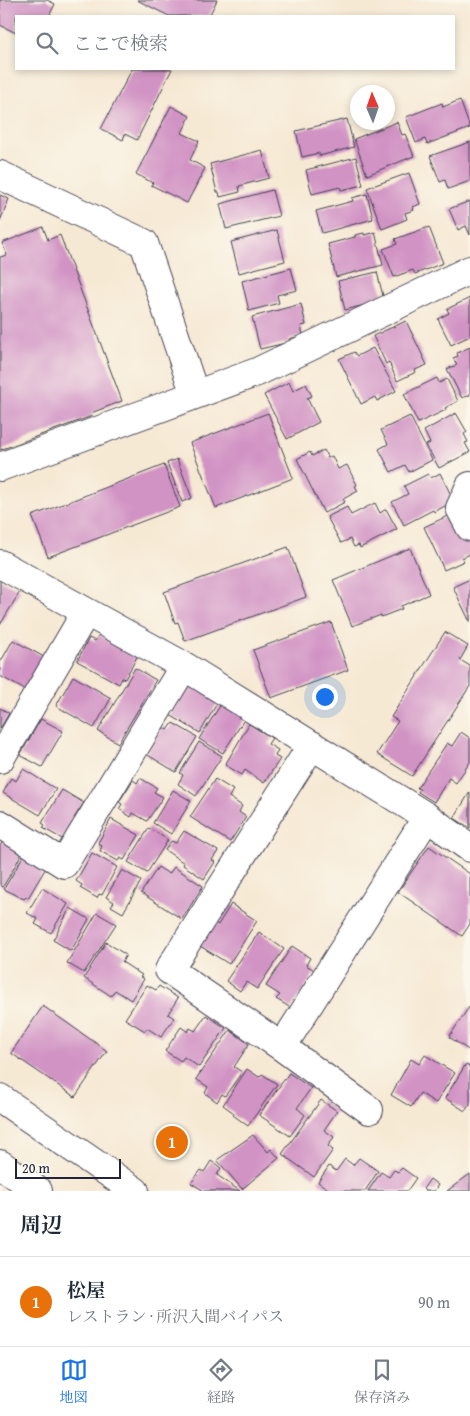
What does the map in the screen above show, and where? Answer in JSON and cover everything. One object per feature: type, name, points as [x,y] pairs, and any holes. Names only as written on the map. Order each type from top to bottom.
[{"type":"main road","points":[[0,175],[144,244],[195,395]]},
{"type":"main road","points":[[0,466],[257,372],[470,270]]},
{"type":"main road","points":[[470,486],[460,508],[470,527]]},
{"type":"main road","points":[[0,564],[184,666],[427,818],[470,848]]},
{"type":"main road","points":[[0,759],[86,612]]},
{"type":"main road","points":[[0,824],[64,864],[184,666]]},
{"type":"main road","points":[[312,745],[169,970],[282,1047],[369,1110]]},
{"type":"main road","points":[[282,1047],[427,818]]},
{"type":"main road","points":[[0,1098],[135,1191]]},
{"type":"main road","points":[[0,1164],[38,1191]]},
{"type":"building","points":[[0,0],[47,0],[55,4],[50,15],[15,15],[15,32],[0,25]]},
{"type":"building","points":[[137,0],[217,0],[210,15],[167,15]]},
{"type":"building","points":[[131,70],[172,70],[137,140],[125,134],[123,140],[101,129]]},
{"type":"building","points":[[460,100],[470,128],[427,144],[425,139],[416,143],[406,117],[442,103],[443,107]]},
{"type":"building","points":[[171,106],[190,116],[182,133],[199,141],[190,160],[205,168],[187,203],[151,185],[153,183],[136,174]]},
{"type":"building","points":[[347,119],[354,147],[319,156],[319,153],[302,157],[296,131]]},
{"type":"building","points":[[397,122],[402,135],[405,134],[414,156],[367,175],[354,139],[377,130],[395,130],[395,123]]},
{"type":"building","points":[[470,142],[470,181],[448,189],[445,180],[440,182],[430,156]]},
{"type":"building","points":[[262,150],[269,178],[239,186],[240,192],[220,197],[210,164]]},
{"type":"building","points":[[356,157],[363,185],[341,190],[340,187],[312,194],[306,170]]},
{"type":"building","points":[[409,173],[420,204],[413,207],[414,210],[405,213],[407,219],[382,229],[367,188]]},
{"type":"building","points":[[272,190],[279,216],[226,229],[220,204]]},
{"type":"building","points":[[367,194],[373,219],[322,233],[316,211],[353,201],[352,198]]},
{"type":"building","points":[[0,195],[9,199],[0,221]]},
{"type":"building","points":[[470,201],[470,235],[466,226],[458,230],[449,209]]},
{"type":"building","points":[[43,227],[48,240],[60,235],[122,401],[91,413],[92,416],[0,450],[0,257],[7,255],[2,243]]},
{"type":"building","points":[[429,227],[443,263],[415,274],[413,270],[394,277],[383,249],[397,244],[395,239]]},
{"type":"building","points":[[277,230],[285,261],[239,273],[231,242]]},
{"type":"building","points":[[375,232],[383,265],[336,277],[328,244],[355,237],[355,235]]},
{"type":"building","points":[[291,268],[297,290],[277,295],[279,303],[249,311],[242,281]]},
{"type":"building","points":[[377,272],[384,300],[345,310],[338,281]]},
{"type":"building","points":[[470,298],[470,336],[451,345],[438,319],[449,313],[447,309]]},
{"type":"building","points":[[301,304],[306,325],[301,326],[303,335],[289,339],[290,342],[260,349],[252,317]]},
{"type":"building","points":[[406,321],[427,365],[397,381],[389,362],[386,364],[373,336]]},
{"type":"building","points":[[470,347],[470,395],[462,398],[447,369],[457,365],[453,358],[458,356],[457,353]]},
{"type":"building","points":[[373,348],[396,391],[377,401],[375,397],[361,404],[339,359],[354,352],[357,356]]},
{"type":"building","points":[[437,378],[439,383],[447,379],[458,401],[445,408],[446,410],[418,423],[404,394]]},
{"type":"building","points":[[289,382],[293,391],[306,384],[312,396],[307,398],[319,422],[287,439],[264,395]]},
{"type":"building","points":[[268,413],[293,478],[216,508],[190,443]]},
{"type":"building","points":[[456,413],[467,432],[464,434],[468,442],[465,443],[470,452],[439,468],[426,445],[430,443],[424,431]]},
{"type":"building","points":[[410,416],[432,460],[409,472],[405,465],[391,472],[379,449],[388,444],[381,430]]},
{"type":"building","points":[[324,450],[328,458],[332,456],[338,469],[347,465],[358,491],[343,499],[345,502],[324,513],[297,459],[310,452],[312,456]]},
{"type":"building","points":[[177,459],[192,498],[182,502],[167,463]]},
{"type":"building","points":[[164,465],[180,507],[48,557],[32,516]]},
{"type":"building","points":[[440,473],[454,501],[404,525],[392,502],[408,494],[404,486],[428,474],[431,478]]},
{"type":"building","points":[[375,503],[380,513],[386,509],[397,529],[360,548],[359,545],[354,547],[350,539],[341,543],[327,517],[347,507],[351,515]]},
{"type":"building","points":[[452,514],[470,538],[470,554],[462,558],[464,561],[444,570],[424,527]]},
{"type":"building","points":[[288,547],[306,597],[185,641],[178,622],[175,623],[164,592]]},
{"type":"building","points":[[410,548],[429,594],[401,606],[402,609],[352,626],[333,580]]},
{"type":"building","points":[[470,579],[470,622],[453,587]]},
{"type":"building","points":[[0,580],[21,590],[0,625]]},
{"type":"building","points":[[331,622],[348,670],[271,698],[253,650]]},
{"type":"building","points":[[445,632],[468,646],[460,660],[470,666],[470,686],[412,776],[377,754],[398,721],[391,717]]},
{"type":"building","points":[[99,635],[138,655],[125,679],[122,678],[119,684],[77,661],[89,638],[95,641]]},
{"type":"building","points":[[13,640],[44,657],[25,690],[0,676],[0,663]]},
{"type":"building","points":[[135,668],[156,680],[118,743],[98,731]]},
{"type":"building","points":[[73,676],[111,698],[94,728],[56,706]]},
{"type":"building","points":[[194,685],[219,700],[200,733],[170,715],[187,687]]},
{"type":"building","points":[[223,701],[247,715],[223,753],[199,739]]},
{"type":"building","points":[[0,708],[9,713],[0,729]]},
{"type":"building","points":[[41,719],[63,731],[42,767],[20,755]]},
{"type":"building","points":[[173,723],[197,737],[176,772],[146,754],[162,727],[168,730]]},
{"type":"building","points":[[249,724],[272,738],[268,744],[278,750],[275,756],[280,759],[264,783],[245,770],[242,775],[225,765]]},
{"type":"building","points":[[461,732],[470,738],[470,762],[456,783],[449,778],[434,802],[418,792],[420,789],[417,788],[447,743],[452,746]]},
{"type":"building","points":[[199,742],[222,756],[196,796],[178,784],[183,775],[180,773]]},
{"type":"building","points":[[23,769],[56,789],[40,815],[3,793],[11,778],[16,781]]},
{"type":"building","points":[[140,778],[157,788],[154,792],[163,797],[147,821],[133,813],[131,817],[119,809],[122,804],[119,802],[133,780],[137,783]]},
{"type":"building","points":[[215,779],[233,790],[229,797],[242,806],[239,812],[246,817],[230,842],[190,817]]},
{"type":"building","points":[[62,790],[84,803],[74,818],[77,819],[64,840],[43,828],[45,825],[42,823]]},
{"type":"building","points":[[173,790],[191,801],[171,834],[153,823]]},
{"type":"building","points":[[470,792],[470,828],[454,818]]},
{"type":"building","points":[[111,819],[139,835],[124,860],[120,858],[118,861],[100,851],[102,846],[98,843]]},
{"type":"building","points":[[149,828],[168,840],[147,873],[128,862]]},
{"type":"building","points":[[184,831],[218,851],[212,860],[215,862],[204,879],[165,850],[171,841],[176,843]]},
{"type":"building","points":[[4,839],[24,850],[3,887],[0,885],[0,846]]},
{"type":"building","points":[[429,846],[470,874],[470,924],[462,936],[398,892]]},
{"type":"building","points":[[25,853],[47,866],[28,898],[24,899],[4,889]]},
{"type":"building","points":[[92,853],[117,867],[102,895],[99,894],[97,898],[80,888],[82,885],[76,881]]},
{"type":"building","points":[[158,867],[169,874],[174,867],[203,886],[182,919],[141,893]]},
{"type":"building","points":[[122,870],[141,881],[123,913],[111,906],[114,902],[106,897]]},
{"type":"building","points":[[42,888],[68,904],[51,933],[35,924],[38,919],[27,913]]},
{"type":"building","points":[[231,904],[257,921],[229,964],[200,946],[215,923],[218,925]]},
{"type":"building","points":[[70,908],[89,919],[71,951],[53,940]]},
{"type":"building","points":[[97,913],[116,924],[84,973],[67,963]]},
{"type":"building","points":[[259,932],[284,949],[257,989],[246,982],[240,991],[226,981]]},
{"type":"building","points":[[106,942],[126,955],[122,962],[142,975],[140,977],[144,979],[131,1000],[115,990],[111,996],[84,978]]},
{"type":"building","points":[[292,946],[310,958],[306,965],[316,971],[291,1008],[276,999],[280,995],[266,986]]},
{"type":"building","points":[[147,985],[156,990],[159,986],[178,998],[168,1014],[174,1018],[161,1037],[147,1028],[145,1031],[125,1019]]},
{"type":"building","points":[[43,1006],[107,1051],[75,1097],[11,1053]]},
{"type":"building","points":[[470,1008],[470,1051],[449,1037]]},
{"type":"building","points":[[206,1015],[226,1028],[199,1067],[184,1057],[181,1061],[165,1051],[181,1027],[188,1032],[190,1028],[195,1031]]},
{"type":"building","points":[[230,1030],[249,1044],[234,1067],[242,1072],[225,1096],[222,1094],[217,1102],[205,1093],[208,1087],[196,1079]]},
{"type":"building","points":[[425,1055],[455,1073],[436,1103],[420,1093],[411,1107],[391,1095],[411,1059],[419,1064]]},
{"type":"building","points":[[466,1064],[470,1067],[470,1106],[465,1111],[445,1098]]},
{"type":"building","points":[[247,1069],[259,1077],[262,1074],[277,1084],[248,1126],[223,1105]]},
{"type":"building","points":[[289,1073],[311,1088],[297,1108],[305,1115],[290,1136],[259,1115]]},
{"type":"building","points":[[321,1100],[337,1111],[324,1130],[334,1137],[328,1146],[333,1150],[314,1177],[282,1154]]},
{"type":"building","points":[[253,1135],[268,1152],[271,1149],[279,1158],[242,1189],[217,1160]]},
{"type":"building","points":[[359,1158],[378,1171],[365,1191],[331,1191],[318,1182],[329,1166],[336,1171],[345,1159],[353,1165]]},
{"type":"building","points":[[211,1161],[221,1168],[217,1175],[240,1191],[204,1191],[191,1183],[201,1170],[204,1172]]},
{"type":"building","points":[[402,1168],[416,1178],[407,1191],[368,1191],[381,1172],[389,1177],[394,1170],[398,1172]]},
{"type":"building","points":[[470,1174],[470,1191],[447,1191]]},
{"type":"building","points":[[430,1179],[438,1185],[434,1191],[425,1191],[423,1189]]},
{"type":"place","name":"松屋","points":[[172,1142]]}]
